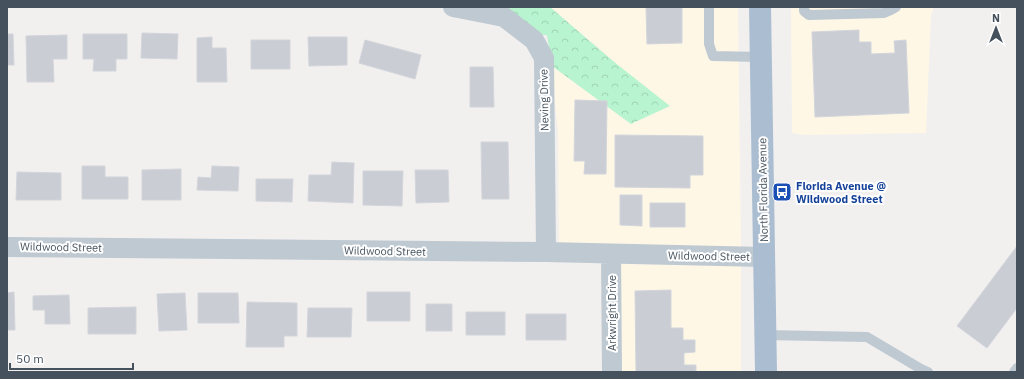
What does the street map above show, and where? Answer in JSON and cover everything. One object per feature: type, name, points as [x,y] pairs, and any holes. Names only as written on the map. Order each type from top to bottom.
[{"type":"main road","name":"North Florida Avenue","points":[[760,7],[766,372]]},
{"type":"street","name":"Neving Drive","points":[[453,7],[504,17],[534,40],[544,58],[546,252]]},
{"type":"street","name":"Wildwood Street","points":[[7,247],[546,252],[764,257]]},
{"type":"street","name":"Arkwright Drive","points":[[611,254],[612,372]]},
{"type":"lane","points":[[709,7],[709,44],[712,56],[761,58]]},
{"type":"lane","points":[[804,7],[804,12],[809,15],[884,13],[896,7]]},
{"type":"lane","points":[[765,335],[867,336],[928,372]]},
{"type":"lane","points":[[1014,372],[1017,368]]},
{"type":"shaded area","points":[[550,7],[738,7],[741,247],[559,243],[558,130],[552,79],[552,66],[631,124],[613,61]]},
{"type":"shaded area","points":[[791,7],[934,7],[931,16],[926,133],[805,135],[792,133]]},
{"type":"shaded area","points":[[620,264],[741,266],[741,372],[620,372]]},
{"type":"green space","points":[[504,7],[550,7],[613,61],[670,106],[631,124],[552,66],[547,35],[541,35]]},
{"type":"building","points":[[646,7],[682,7],[682,43],[647,44]]},
{"type":"building","points":[[859,30],[859,42],[871,42],[871,54],[895,53],[894,41],[906,40],[909,113],[815,117],[812,32]]},
{"type":"building","points":[[142,33],[178,34],[177,59],[141,58]]},
{"type":"building","points":[[7,34],[13,34],[14,65],[7,65]]},
{"type":"building","points":[[83,34],[127,34],[127,59],[116,59],[116,71],[93,71],[94,59],[83,59]]},
{"type":"building","points":[[67,35],[67,59],[53,59],[54,82],[27,82],[26,36]]},
{"type":"building","points":[[212,37],[212,48],[226,48],[227,82],[197,82],[197,38]]},
{"type":"building","points":[[308,37],[347,37],[347,65],[309,66]]},
{"type":"building","points":[[251,40],[290,40],[290,69],[251,69]]},
{"type":"building","points":[[365,40],[421,55],[415,79],[359,63]]},
{"type":"building","points":[[470,67],[493,67],[494,107],[470,107]]},
{"type":"building","points":[[575,100],[607,101],[606,174],[584,174],[585,161],[574,161]]},
{"type":"building","points":[[615,135],[703,136],[703,175],[690,175],[690,188],[615,187]]},
{"type":"building","points":[[481,142],[508,142],[509,199],[482,199]]},
{"type":"building","points":[[332,162],[354,163],[353,203],[308,201],[309,175],[331,175]]},
{"type":"building","points":[[82,166],[105,166],[105,177],[128,177],[128,199],[82,199]]},
{"type":"building","points":[[212,166],[239,167],[238,191],[197,190],[198,177],[211,178]]},
{"type":"building","points":[[181,169],[181,200],[142,200],[142,170]]},
{"type":"building","points":[[415,170],[448,170],[449,202],[416,203]]},
{"type":"building","points":[[363,171],[403,171],[402,206],[363,205]]},
{"type":"building","points":[[17,172],[61,173],[61,200],[16,200]]},
{"type":"building","points":[[256,179],[293,179],[292,202],[256,201]]},
{"type":"building","points":[[620,195],[642,195],[642,226],[620,225]]},
{"type":"building","points":[[650,203],[685,203],[685,227],[650,227]]},
{"type":"building","points":[[1017,246],[1017,308],[987,348],[957,326]]},
{"type":"building","points":[[671,290],[671,328],[683,328],[683,340],[695,340],[695,352],[684,353],[684,365],[696,365],[696,372],[636,372],[635,291]]},
{"type":"building","points":[[14,292],[15,330],[7,330],[7,293]]},
{"type":"building","points":[[367,292],[410,292],[410,321],[367,321]]},
{"type":"building","points":[[185,293],[187,330],[159,331],[157,294]]},
{"type":"building","points":[[198,293],[238,293],[239,323],[198,323]]},
{"type":"building","points":[[69,295],[70,324],[45,324],[45,310],[33,310],[33,296]]},
{"type":"building","points":[[247,302],[297,303],[297,336],[284,336],[284,347],[246,347]]},
{"type":"building","points":[[426,304],[452,304],[452,331],[426,331]]},
{"type":"building","points":[[136,307],[136,334],[88,334],[88,308]]},
{"type":"building","points":[[308,308],[352,308],[351,337],[307,337]]},
{"type":"building","points":[[466,312],[505,312],[505,335],[466,335]]},
{"type":"building","points":[[526,314],[566,314],[566,340],[526,340]]},
{"type":"place","name":"Florida Avenue @ Wildwood Street","points":[[782,192]]}]
